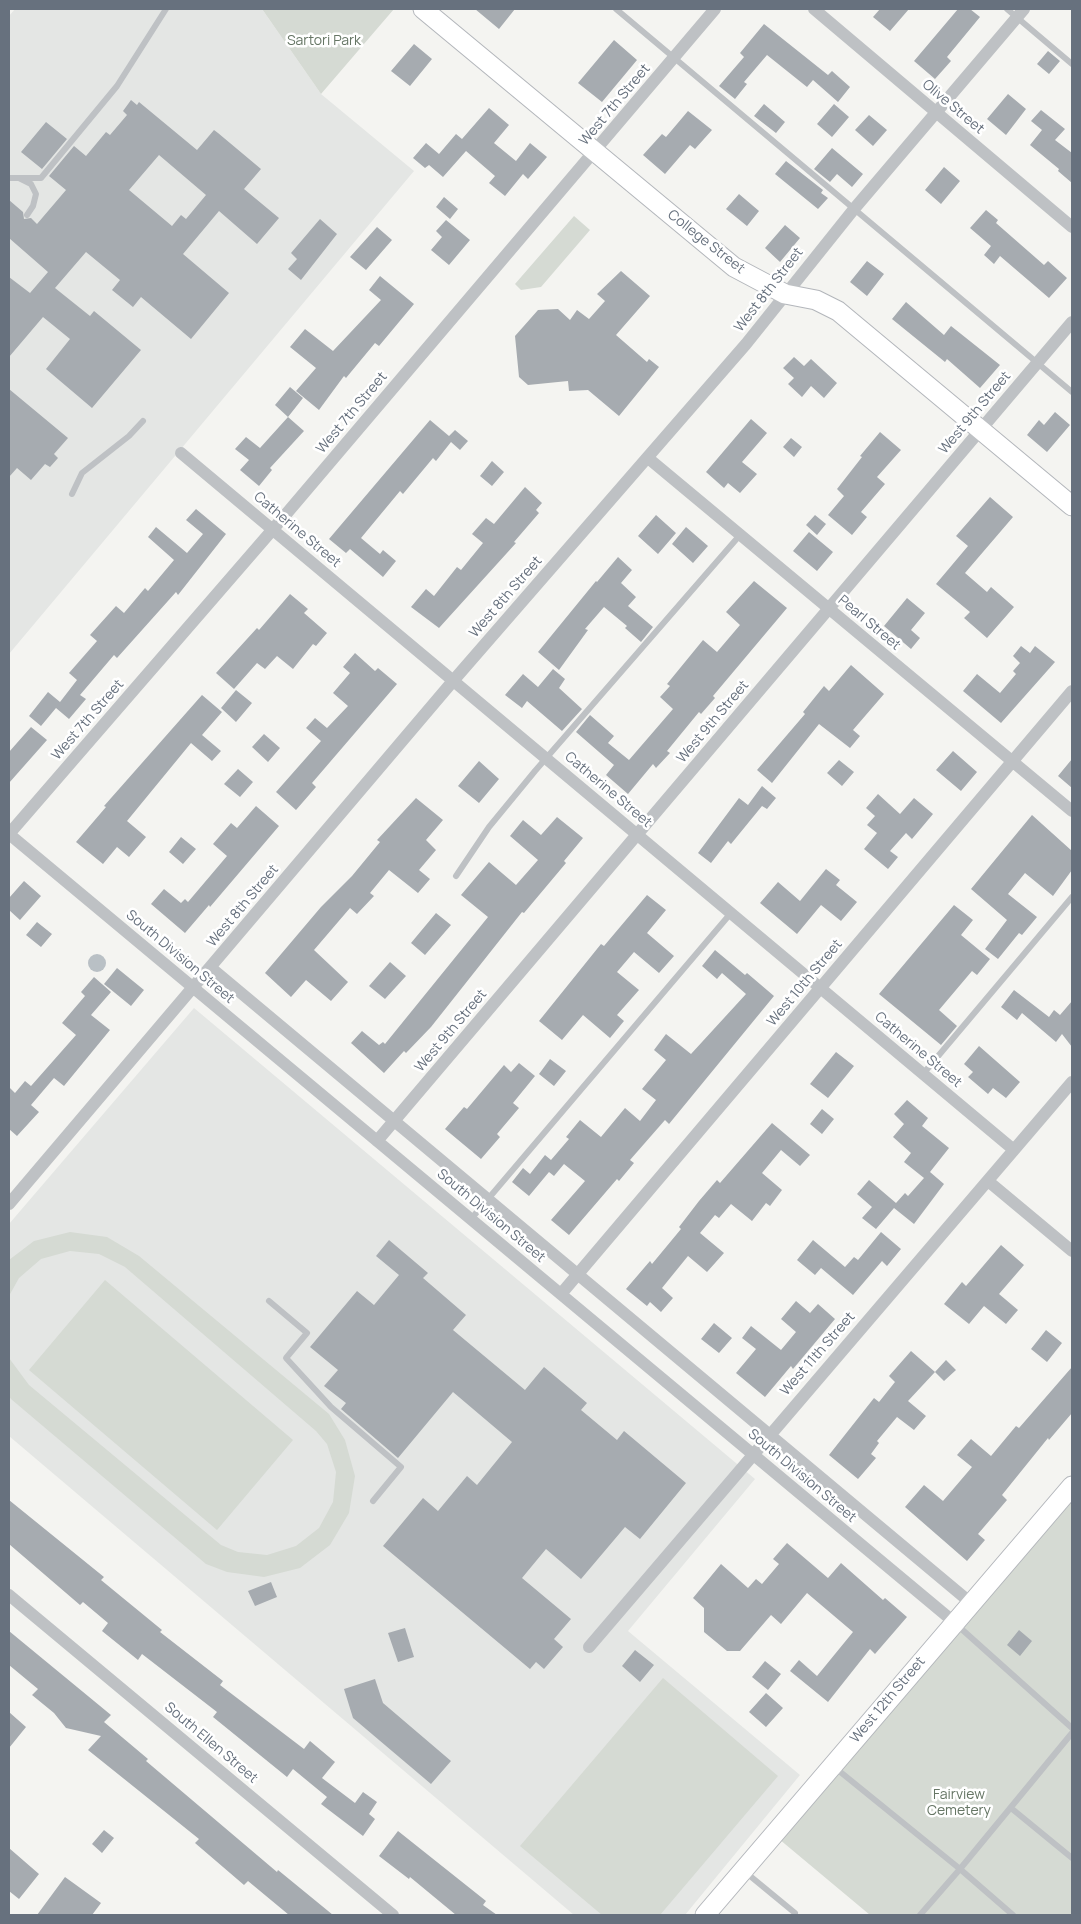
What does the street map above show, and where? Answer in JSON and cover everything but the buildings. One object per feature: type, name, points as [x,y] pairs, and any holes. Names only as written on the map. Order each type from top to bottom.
[{"type":"street","name":"College Street","points":[[423,9],[734,267],[785,294],[816,300],[838,311],[1072,506]]},
{"type":"street","name":"West 7th Street","points":[[9,834],[273,530],[715,9]]},
{"type":"street","name":"Olive Street","points":[[814,9],[1072,228]]},
{"type":"street","name":"West 8th Street","points":[[9,1204],[453,681],[648,458],[936,112],[1016,12]]},
{"type":"street","name":"West 9th Street","points":[[377,1141],[1072,322]]},
{"type":"street","name":"Catherine Street","points":[[182,453],[1014,1150]]},
{"type":"street","name":"Pearl Street","points":[[648,458],[1072,811]]},
{"type":"street","name":"West 10th Street","points":[[561,1294],[1072,691]]},
{"type":"street","name":"South Division Street","points":[[9,834],[954,1622]]},
{"type":"street","name":"South Division Street","points":[[210,967],[970,1603]]},
{"type":"street","name":"West 11th Street","points":[[589,1647],[769,1434],[1072,1082]]},
{"type":"street","points":[[988,1181],[1072,1251]]},
{"type":"street","name":"West 12th Street","points":[[705,1915],[1072,1486]]},
{"type":"street","name":"South Ellen Street","points":[[9,1594],[393,1915]]},
{"type":"lane","points":[[9,178],[41,178],[47,172],[117,86],[166,9]]},
{"type":"lane","points":[[616,9],[1072,392]]},
{"type":"lane","points":[[1016,12],[1072,64]]},
{"type":"lane","points":[[19,178],[31,184],[36,194],[33,206],[27,215]]},
{"type":"lane","points":[[72,494],[82,473],[129,436],[143,421]]},
{"type":"lane","points":[[456,876],[489,828],[740,535]]},
{"type":"lane","points":[[923,1074],[1072,897]]},
{"type":"lane","points":[[471,1219],[731,914]]},
{"type":"lane","points":[[269,1302],[307,1333],[286,1358],[331,1407],[401,1467],[372,1501]]},
{"type":"lane","points":[[954,1622],[1072,1728]]},
{"type":"lane","points":[[920,1915],[1072,1733]]},
{"type":"lane","points":[[832,1766],[960,1869],[1013,1915]]},
{"type":"lane","points":[[1011,1808],[1072,1858]]},
{"type":"lane","points":[[743,1871],[795,1913]]},
{"type":"shaded area","points":[[15,9],[262,9],[321,94],[414,171],[9,654],[9,16]]},
{"type":"shaded area","points":[[97,954],[103,957],[106,963],[103,969],[97,972],[91,969],[88,963],[91,957]]},
{"type":"shaded area","points":[[194,1008],[755,1479],[628,1631],[800,1775],[685,1915],[574,1915],[9,1436],[9,1224]]},
{"type":"green space","name":"Sartori Park","points":[[262,9],[394,9],[321,94]]},
{"type":"green space","points":[[574,216],[590,230],[541,287],[521,290],[515,284]]},
{"type":"green space","points":[[70,1232],[107,1237],[139,1256],[329,1414],[345,1440],[355,1476],[349,1513],[330,1545],[300,1568],[264,1577],[227,1572],[206,1564],[11,1399],[9,1396],[9,1358],[29,1385],[221,1545],[238,1552],[267,1555],[296,1546],[319,1528],[333,1502],[336,1472],[327,1444],[316,1431],[125,1267],[99,1254],[70,1251],[41,1259],[19,1278],[9,1296],[9,1260],[34,1241]]},
{"type":"green space","points":[[105,1280],[293,1440],[217,1530],[29,1370]]},
{"type":"green space","name":"Fairview Cemetery","points":[[1072,1491],[1072,1915],[870,1915],[779,1839]]},
{"type":"green space","points":[[663,1678],[778,1776],[660,1915],[602,1915],[520,1846]]}]
